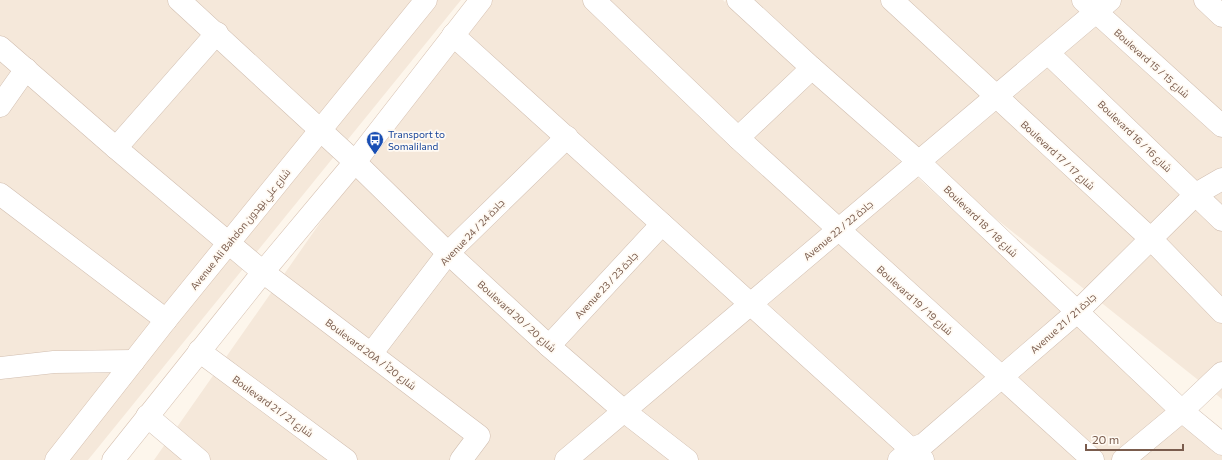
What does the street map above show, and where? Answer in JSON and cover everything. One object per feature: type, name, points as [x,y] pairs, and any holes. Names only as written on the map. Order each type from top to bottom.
[{"type":"street","name":"Boulevard 20 / شارع 20","points":[[179,0],[321,130],[448,253],[549,346],[624,411],[687,460]]},
{"type":"street","points":[[113,460],[263,272],[355,162],[453,35],[482,0]]},
{"type":"street","name":"Boulevard 19 / شارع 19","points":[[594,0],[738,138],[1093,460]]},
{"type":"street","name":"Boulevard 18 / شارع 18","points":[[738,0],[812,68],[919,162],[1182,411],[1222,444]]},
{"type":"street","name":"Boulevard 17 / شارع 17","points":[[892,0],[1150,240],[1222,312]]},
{"type":"street","points":[[1205,0],[1222,16]]},
{"type":"street","name":"Avenue Ali Bahdon شارع علي بهدون","points":[[56,460],[166,320],[321,130],[418,3]]},
{"type":"street","name":"Avenue 22 / جادة 22","points":[[566,460],[1048,53],[1096,4]]},
{"type":"street","name":"Boulevard 15 / شارع 15","points":[[1096,4],[1222,126]]},
{"type":"street","points":[[116,148],[216,33]]},
{"type":"street","points":[[453,35],[662,224],[752,303],[911,456]]},
{"type":"street","name":"Boulevard 20A / شارع 20أ","points":[[0,47],[116,148],[263,272],[479,436],[461,460]]},
{"type":"street","name":"Boulevard 16 / شارع 16","points":[[1048,53],[1222,220]]},
{"type":"street","points":[[738,138],[812,68]]},
{"type":"street","points":[[0,106],[26,70]]},
{"type":"street","name":"Avenue 24 / جادة 24","points":[[372,354],[448,253],[567,137]]},
{"type":"street","name":"Avenue 21 / جادة 21","points":[[911,456],[1078,312],[1196,194],[1222,179]]},
{"type":"street","points":[[0,194],[166,320]]},
{"type":"street","name":"Avenue 23 / جادة 23","points":[[549,346],[662,224]]},
{"type":"street","name":"Boulevard 21 / شارع 21","points":[[199,351],[346,460]]},
{"type":"street","points":[[0,368],[54,362],[134,361]]},
{"type":"street","points":[[1123,460],[1182,411],[1222,373]]},
{"type":"street","points":[[147,416],[200,460]]},
{"type":"shaded area","points":[[0,0],[461,0],[88,460],[0,460]]},
{"type":"shaded area","points":[[476,0],[723,0],[725,2],[726,0],[1222,0],[1222,399],[732,8],[1222,456],[1222,460],[154,460]]},
{"type":"place","name":"Transport to Somaliland","points":[[375,155]]}]
